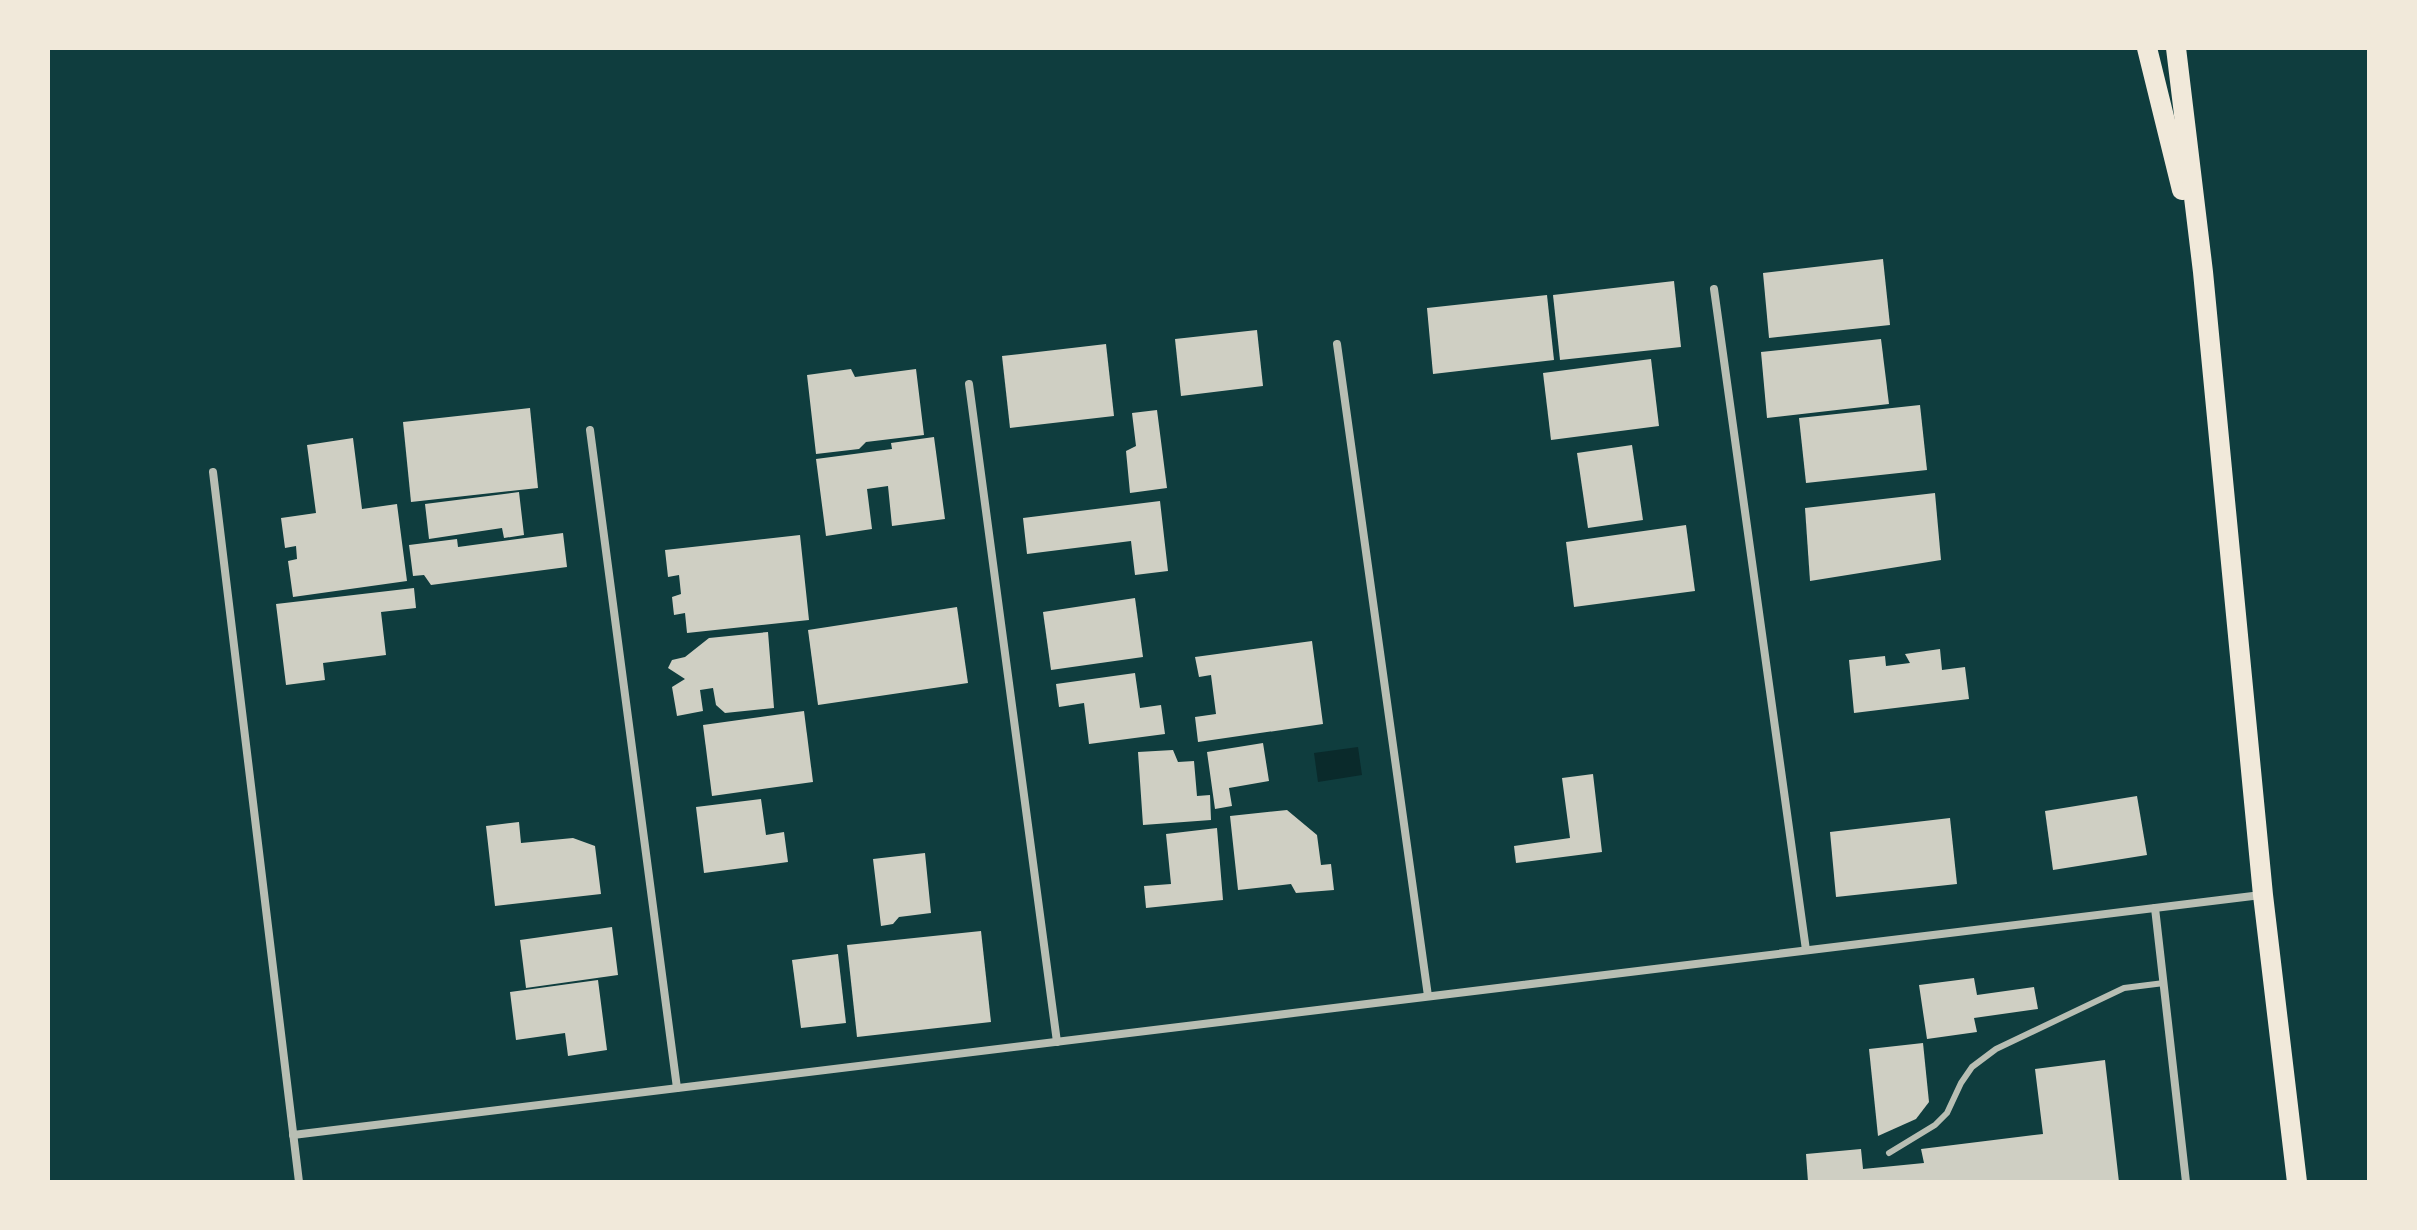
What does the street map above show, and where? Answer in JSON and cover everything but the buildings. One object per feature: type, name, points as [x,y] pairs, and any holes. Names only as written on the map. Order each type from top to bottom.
[{"type":"main road","points":[[2147,48],[2203,272]]},
{"type":"main road","points":[[2176,48],[2203,272],[2263,895],[2297,1182]]},
{"type":"street","points":[[1714,289],[1806,950]]},
{"type":"street","points":[[1337,344],[1428,996]]},
{"type":"street","points":[[969,384],[1057,1042]]},
{"type":"street","points":[[590,430],[677,1088]]},
{"type":"street","points":[[213,472],[299,1182]]},
{"type":"street","points":[[293,1135],[2263,895]]},
{"type":"street","points":[[2155,908],[2186,1182]]},
{"type":"lane","points":[[1889,1153],[1935,1125],[1947,1113],[1972,1067],[1996,1049],[2124,988],[2164,983]]},
{"type":"water","points":[[1358,747],[1362,775],[1318,782],[1314,753]]}]
